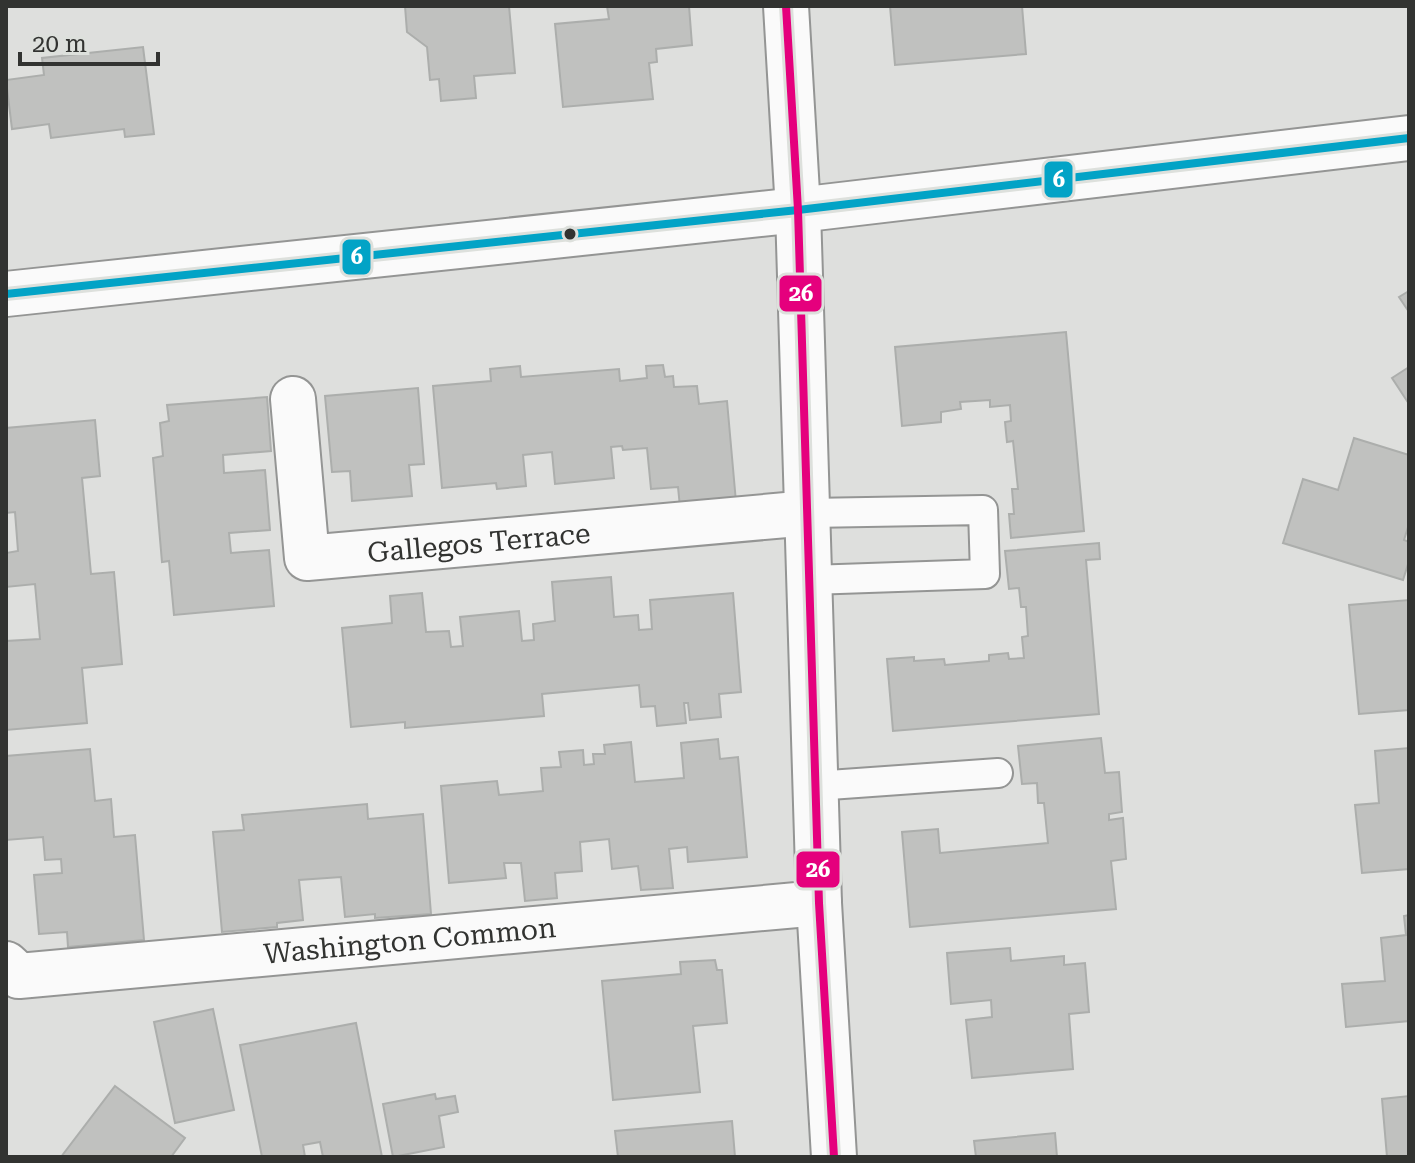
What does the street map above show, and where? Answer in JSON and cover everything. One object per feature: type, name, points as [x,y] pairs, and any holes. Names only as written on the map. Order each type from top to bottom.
[{"type":"street","points":[[786,6],[798,210],[819,903],[834,1157]]},
{"type":"street","points":[[6,294],[798,210],[1409,138]]},
{"type":"street","name":"Gallegos Terrace","points":[[293,399],[307,558],[809,513]]},
{"type":"street","name":"Washington Common","points":[[6,964],[19,976],[819,903]]},
{"type":"lane","points":[[809,513],[983,510],[985,574],[810,580]]},
{"type":"lane","points":[[815,786],[998,773]]},
{"type":"building","points":[[405,6],[509,6],[515,73],[474,76],[476,98],[441,101],[439,79],[430,80],[427,47],[407,32]]},
{"type":"building","points":[[607,6],[689,6],[692,45],[656,49],[657,62],[649,63],[653,99],[563,107],[555,24],[609,19]]},
{"type":"building","points":[[890,6],[1022,6],[1026,54],[895,65]]},
{"type":"building","points":[[143,47],[154,134],[125,137],[124,129],[51,138],[49,124],[12,129],[6,80],[44,75],[42,58]]},
{"type":"building","points":[[1409,291],[1409,312],[1399,297]]},
{"type":"building","points":[[1066,332],[1084,531],[1011,538],[1009,514],[1014,514],[1012,489],[1018,489],[1013,441],[1007,442],[1005,422],[1011,421],[1010,405],[990,407],[990,400],[960,402],[961,409],[941,412],[941,422],[902,426],[895,347]]},
{"type":"building","points":[[663,365],[665,377],[673,376],[674,387],[697,386],[699,404],[727,401],[736,502],[680,507],[678,487],[651,489],[647,448],[623,450],[622,446],[611,447],[614,478],[555,484],[552,452],[523,455],[526,486],[497,489],[496,483],[442,488],[433,386],[491,381],[490,369],[520,366],[521,377],[619,369],[620,381],[647,378],[646,366]]},
{"type":"building","points":[[1409,367],[1409,404],[1392,378]]},
{"type":"building","points":[[418,388],[424,464],[409,465],[412,496],[352,501],[350,471],[332,472],[325,396]]},
{"type":"building","points":[[267,397],[271,451],[223,455],[224,473],[265,470],[270,530],[229,533],[231,553],[269,550],[274,606],[174,615],[169,561],[162,562],[153,458],[163,456],[160,423],[169,421],[167,405]]},
{"type":"building","points":[[95,420],[100,476],[82,478],[91,574],[114,572],[122,664],[82,668],[87,723],[6,730],[6,641],[40,639],[35,584],[6,587],[6,553],[18,551],[15,512],[6,513],[6,428]]},
{"type":"building","points":[[1354,438],[1409,455],[1409,524],[1404,540],[1409,542],[1409,561],[1403,580],[1283,543],[1303,479],[1338,490]]},
{"type":"building","points":[[1099,543],[1100,559],[1086,560],[1099,714],[893,731],[887,659],[944,659],[945,665],[989,661],[989,655],[1008,653],[1009,659],[1024,658],[1022,637],[1028,636],[1026,607],[1021,607],[1019,588],[1009,589],[1005,551]]},
{"type":"building","points":[[611,577],[614,617],[638,615],[639,630],[652,629],[650,600],[733,593],[741,692],[719,694],[721,717],[690,720],[688,703],[684,703],[686,723],[657,726],[655,706],[641,707],[639,685],[542,694],[544,716],[405,728],[405,722],[351,727],[342,628],[392,623],[390,596],[422,593],[426,632],[449,631],[451,647],[463,646],[460,617],[519,611],[522,641],[534,640],[533,624],[555,621],[552,582]]},
{"type":"building","points":[[1409,600],[1409,710],[1359,714],[1349,605]]},
{"type":"building","points":[[1101,738],[1105,773],[1119,772],[1122,812],[1109,814],[1109,820],[1123,818],[1126,859],[1111,861],[1116,909],[910,927],[902,832],[938,829],[940,853],[1048,843],[1044,803],[1038,803],[1037,783],[1022,784],[1018,746]]},
{"type":"building","points":[[718,739],[720,759],[738,757],[747,857],[688,862],[687,847],[669,849],[673,888],[641,890],[638,866],[612,869],[609,839],[580,842],[582,871],[555,873],[557,898],[525,901],[521,863],[504,863],[506,878],[449,883],[441,786],[497,781],[499,795],[543,791],[541,768],[561,767],[559,752],[583,750],[584,765],[594,764],[593,754],[605,754],[604,745],[631,742],[635,782],[684,778],[681,743]]},
{"type":"building","points":[[1409,748],[1409,869],[1362,873],[1355,805],[1379,803],[1375,751]]},
{"type":"building","points":[[90,749],[95,801],[111,799],[114,837],[135,835],[144,940],[68,947],[67,932],[39,934],[34,875],[62,873],[61,859],[45,860],[43,837],[6,840],[6,756]]},
{"type":"building","points":[[367,804],[368,819],[423,814],[431,914],[345,917],[341,877],[299,880],[303,920],[277,923],[277,927],[222,932],[213,832],[244,830],[242,815]]},
{"type":"building","points":[[1409,915],[1409,1021],[1346,1027],[1342,984],[1385,981],[1381,938],[1406,935],[1404,916]]},
{"type":"building","points":[[1010,948],[1011,961],[1064,956],[1064,965],[1085,963],[1089,1012],[1069,1014],[1073,1069],[972,1078],[966,1020],[992,1017],[991,1000],[951,1004],[947,953]]},
{"type":"building","points":[[715,960],[717,970],[722,970],[727,1023],[693,1026],[700,1092],[613,1100],[602,981],[681,974],[680,962]]},
{"type":"building","points":[[213,1009],[234,1110],[175,1123],[154,1022]]},
{"type":"building","points":[[356,1023],[382,1157],[323,1157],[320,1142],[303,1145],[305,1157],[262,1157],[240,1045]]},
{"type":"building","points":[[115,1086],[185,1138],[171,1157],[61,1157]]},
{"type":"building","points":[[435,1094],[436,1099],[455,1096],[458,1112],[439,1116],[444,1147],[393,1157],[383,1104]]},
{"type":"building","points":[[1409,1096],[1409,1157],[1387,1157],[1382,1099]]},
{"type":"building","points":[[732,1121],[735,1157],[618,1157],[615,1131]]},
{"type":"building","points":[[1055,1133],[1057,1157],[976,1157],[974,1141]]},
{"type":"transit line","name":"26","points":[[786,6],[798,210],[819,903],[834,1157]]},
{"type":"transit line","name":"6","points":[[6,294],[798,210],[1409,138]]}]
